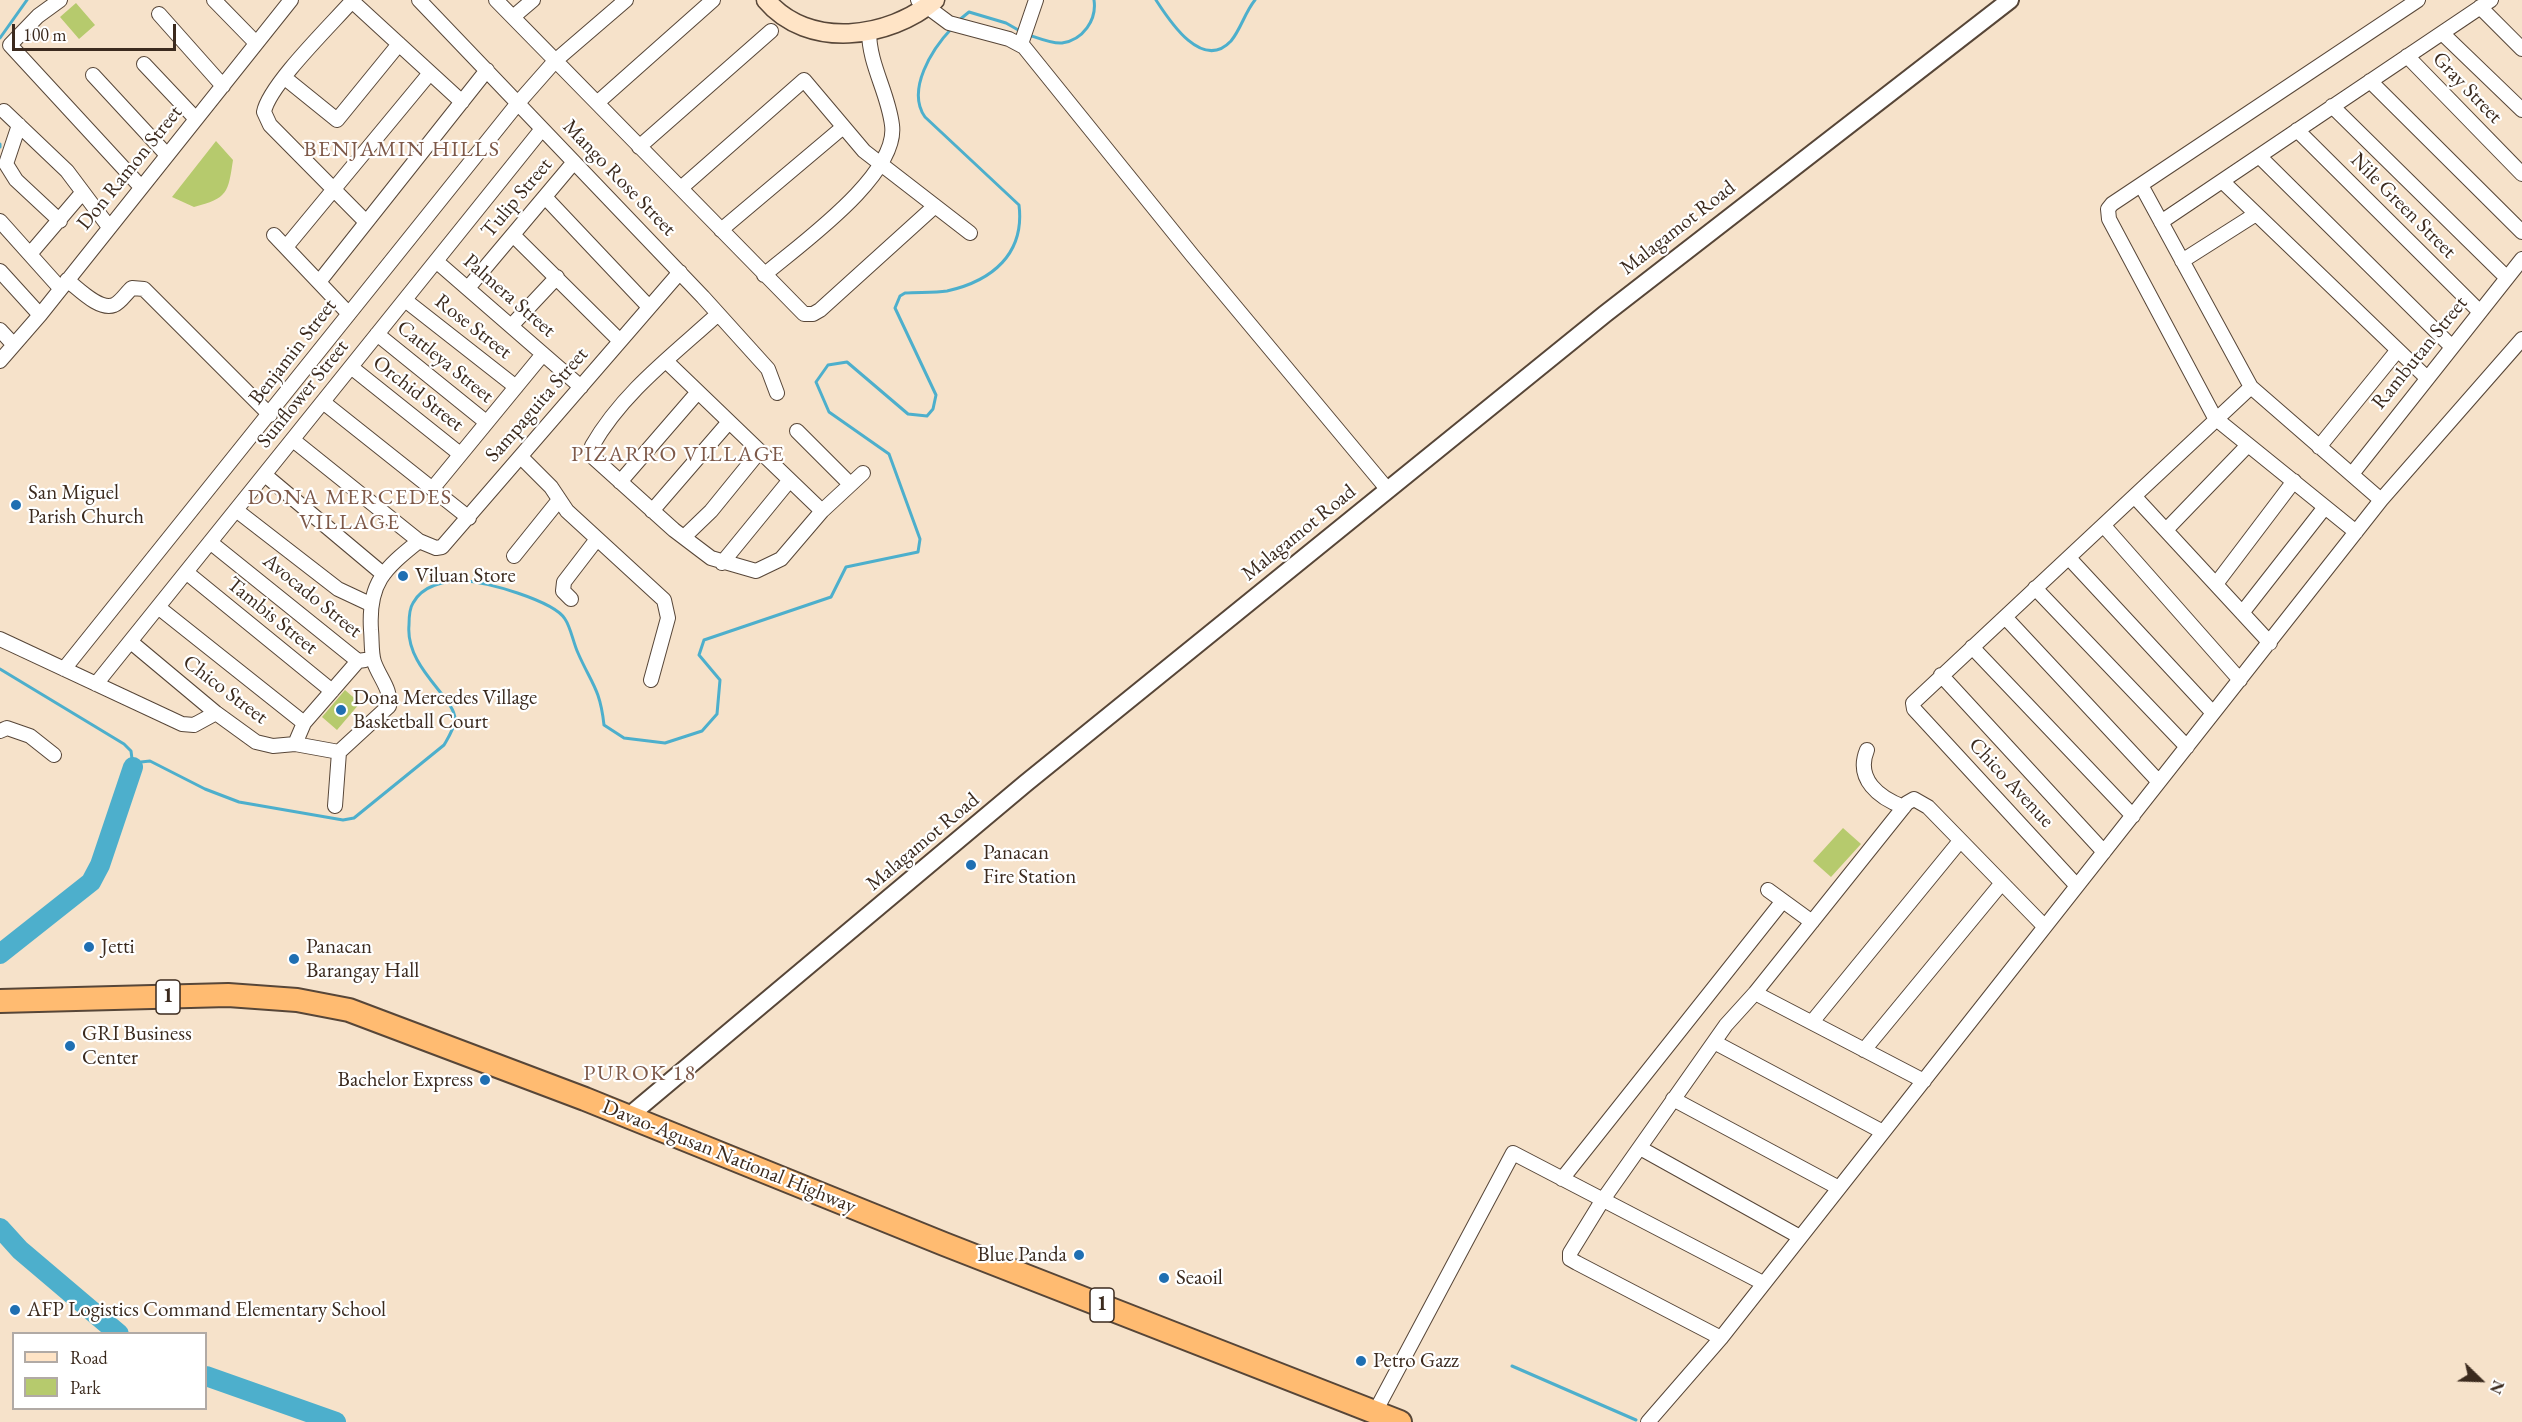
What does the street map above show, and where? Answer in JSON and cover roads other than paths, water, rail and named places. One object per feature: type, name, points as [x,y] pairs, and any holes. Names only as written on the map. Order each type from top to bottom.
[{"type":"highway","name":"Davao-Agusan National Highway","points":[[0,1001],[228,995],[325,1004],[373,1018],[629,1116],[944,1244],[1400,1422]]},
{"type":"main road","points":[[766,0],[785,19],[802,28],[833,33],[869,31],[893,25],[926,3]]},
{"type":"street","points":[[60,0],[38,16],[10,45],[141,187]]},
{"type":"street","points":[[214,0],[256,43]]},
{"type":"street","points":[[366,222],[270,125],[264,112],[268,99],[353,0],[462,102]]},
{"type":"street","name":"Mango Rose Street","points":[[419,0],[680,272],[768,369],[777,393]]},
{"type":"street","points":[[496,0],[800,312],[807,315],[813,314],[935,207]]},
{"type":"street","points":[[513,17],[533,0]]},
{"type":"street","name":"Benjamin Street","points":[[64,669],[518,103],[555,61],[626,0]]},
{"type":"street","points":[[597,103],[713,0]]},
{"type":"street","points":[[1022,42],[1036,0]]},
{"type":"street","name":"Malagamot Road","points":[[629,1116],[1026,783],[1623,300],[2010,0]]},
{"type":"street","points":[[2356,532],[2215,418],[2109,219],[2108,209],[2112,204],[2418,0]]},
{"type":"street","name":"Don Ramon Street","points":[[0,361],[40,315],[256,43],[283,3]]},
{"type":"street","points":[[926,3],[955,25],[1022,42],[1388,490]]},
{"type":"street","points":[[2161,222],[2485,4],[2522,49]]},
{"type":"street","points":[[159,14],[222,86]]},
{"type":"street","points":[[639,147],[771,31]]},
{"type":"street","points":[[765,275],[866,187],[880,165],[893,129],[871,55],[869,31]]},
{"type":"street","points":[[2442,33],[2522,110]]},
{"type":"street","points":[[285,78],[336,120],[399,44]]},
{"type":"street","name":"Gray Street","points":[[2407,56],[2522,174]]},
{"type":"street","points":[[144,64],[196,118]]},
{"type":"street","points":[[319,282],[487,70]]},
{"type":"street","points":[[286,247],[430,73]]},
{"type":"street","points":[[93,75],[167,155]]},
{"type":"street","points":[[681,188],[804,80],[842,128],[880,165],[970,233]]},
{"type":"street","points":[[2370,81],[2522,232]]},
{"type":"street","points":[[2332,106],[2507,278]]},
{"type":"street","points":[[4,111],[67,171],[109,227]]},
{"type":"street","points":[[20,125],[6,164],[12,176],[60,221]]},
{"type":"street","points":[[721,230],[842,128]]},
{"type":"street","name":"Sunflower Street","points":[[96,684],[542,129]]},
{"type":"street","name":"Nile Green Street","points":[[2297,130],[2480,312]]},
{"type":"street","points":[[2259,156],[2452,347]]},
{"type":"street","name":"Tulip Street","points":[[468,288],[574,162]]},
{"type":"street","points":[[2222,181],[2427,378]]},
{"type":"street","points":[[2141,185],[2251,387],[2381,500]]},
{"type":"street","points":[[30,254],[82,193]]},
{"type":"street","points":[[544,197],[649,307]]},
{"type":"street","points":[[2182,261],[2256,214]]},
{"type":"street","points":[[0,221],[30,254],[64,284],[106,306],[115,304],[132,288],[144,289],[270,415]]},
{"type":"street","points":[[274,235],[349,314]]},
{"type":"street","points":[[513,235],[620,342]]},
{"type":"street","name":"Rambutan Street","points":[[2352,474],[2522,259]]},
{"type":"street","name":"Palmera Street","points":[[436,261],[581,387]]},
{"type":"street","points":[[0,271],[40,315]]},
{"type":"street","name":"Sampaguita Street","points":[[419,541],[435,548],[442,547],[680,272]]},
{"type":"street","points":[[512,325],[557,277]]},
{"type":"street","name":"Rose Street","points":[[405,300],[516,387]]},
{"type":"street","points":[[718,314],[649,374],[622,405],[592,446],[594,458],[652,511],[711,558],[749,571],[762,571],[771,566],[797,543],[822,511],[863,473]]},
{"type":"street","points":[[0,330],[13,344]]},
{"type":"street","name":"Cattleya Street","points":[[377,334],[486,422]]},
{"type":"street","points":[[1648,1422],[1721,1338],[2381,500],[2522,339]]},
{"type":"street","points":[[2319,447],[2397,351]]},
{"type":"street","points":[[433,488],[543,354]]},
{"type":"street","points":[[666,361],[822,511]]},
{"type":"street","name":"Orchid Street","points":[[351,367],[460,454]]},
{"type":"street","points":[[2104,852],[1941,675],[2251,387]]},
{"type":"street","points":[[620,482],[697,393]]},
{"type":"street","points":[[322,402],[468,518]]},
{"type":"street","points":[[652,511],[728,423]]},
{"type":"street","points":[[797,431],[850,484]]},
{"type":"street","points":[[293,440],[419,541],[402,553],[383,574],[370,604],[373,660],[389,694],[389,706],[339,752],[335,806]]},
{"type":"street","points":[[2166,530],[2248,445]]},
{"type":"street","points":[[684,537],[711,511],[759,452]]},
{"type":"street","points":[[521,457],[597,539],[658,593],[667,609],[668,618],[651,680]]},
{"type":"street","points":[[265,475],[383,574]]},
{"type":"street","points":[[722,563],[789,481]]},
{"type":"street","points":[[2216,584],[2294,481]]},
{"type":"street","points":[[2135,497],[2270,643]]},
{"type":"street","points":[[514,556],[559,500]]},
{"type":"street","points":[[2242,612],[2325,507]]},
{"type":"street","points":[[236,510],[338,589],[370,604]]},
{"type":"street","points":[[2104,526],[2240,680]]},
{"type":"street","points":[[571,599],[563,591],[564,582],[597,539]]},
{"type":"street","name":"Avocado Street","points":[[210,542],[358,661]]},
{"type":"street","points":[[2069,558],[2213,713]]},
{"type":"street","name":"Tambis Street","points":[[186,573],[332,691]]},
{"type":"street","points":[[2035,588],[2187,747]]},
{"type":"street","points":[[159,607],[304,723]]},
{"type":"street","points":[[2004,617],[2159,782]]},
{"type":"street","points":[[0,639],[182,724],[194,725],[216,713]]},
{"type":"street","name":"Chico Street","points":[[131,642],[216,713],[256,742],[273,746],[295,744],[339,752]]},
{"type":"street","points":[[1972,647],[2133,816]]},
{"type":"street","points":[[295,744],[304,723],[358,661],[373,660]]},
{"type":"street","name":"Chico Avenue","points":[[1941,675],[1915,700],[1914,709],[2077,886]]},
{"type":"street","points":[[0,731],[7,728],[30,736],[54,755]]},
{"type":"street","points":[[1867,750],[1862,761],[1863,773],[1880,796],[1904,807]]},
{"type":"street","points":[[1721,1338],[1570,1259],[1573,1245],[1602,1201],[1714,1042],[1910,801],[1919,801],[2044,926]]},
{"type":"street","points":[[1812,1022],[1960,841]]},
{"type":"street","points":[[1864,1050],[2001,884]]},
{"type":"street","points":[[1768,890],[1812,922]]},
{"type":"street","points":[[1562,1179],[1782,902]]},
{"type":"street","points":[[1755,993],[1923,1081]]},
{"type":"street","points":[[1714,1042],[1883,1132]]},
{"type":"street","points":[[1673,1099],[1839,1188]]},
{"type":"street","points":[[1640,1148],[1800,1237]]},
{"type":"street","points":[[1375,1412],[1513,1152],[1602,1201],[1763,1283]]},
{"type":"waterway","points":[[0,38],[27,0]]},
{"type":"waterway","points":[[1029,35],[1058,43],[1076,38],[1091,22],[1094,0]]},
{"type":"waterway","points":[[1156,0],[1188,40],[1198,47],[1209,50],[1220,49],[1231,41],[1255,0]]},
{"type":"waterway","points":[[958,21],[969,12],[1006,23],[1020,31]]},
{"type":"waterway","points":[[0,669],[124,744],[131,751],[133,767],[141,762],[150,761],[205,789],[239,802],[343,820],[354,818],[444,745],[452,730],[455,720],[453,711],[415,655],[410,641],[409,617],[413,603],[428,588],[441,583],[464,581],[487,584],[518,593],[548,605],[558,612],[567,623],[597,694],[604,725],[624,738],[665,743],[702,731],[717,714],[720,680],[699,655],[704,640],[831,597],[846,567],[918,552],[920,539],[889,454],[829,412],[816,382],[828,365],[847,362],[908,414],[927,416],[933,409],[936,395],[895,308],[900,296],[905,293],[947,291],[978,280],[1002,263],[1017,238],[1019,205],[925,117],[920,106],[918,95],[924,70],[937,47],[952,28]]},
{"type":"waterway","points":[[0,954],[91,882],[100,865],[133,767]]},
{"type":"waterway","points":[[0,1228],[20,1250],[117,1332]]},
{"type":"waterway","points":[[1512,1366],[1636,1420]]},
{"type":"waterway","points":[[207,1376],[336,1422]]},
{"type":"place","name":"San Miguel Parish Church","points":[[16,505]]},
{"type":"place","name":"Viluan Store","points":[[403,576]]},
{"type":"place","name":"Dona Mercedes Village Basketball Court","points":[[341,710]]},
{"type":"place","name":"Panacan Fire Station","points":[[971,865]]},
{"type":"place","name":"Jetti","points":[[89,947]]},
{"type":"place","name":"Panacan Barangay Hall","points":[[294,959]]},
{"type":"place","name":"GRI Business Center","points":[[70,1046]]},
{"type":"place","name":"Bachelor Express","points":[[485,1080]]},
{"type":"place","name":"Blue Panda","points":[[1079,1255]]},
{"type":"place","name":"Seaoil","points":[[1164,1278]]},
{"type":"place","name":"AFP Logistics Command Elementary School","points":[[15,1310]]},
{"type":"place","name":"Petro Gazz","points":[[1361,1361]]},
{"type":"district","name":"BENJAMIN HILLS","points":[[402,150]]},
{"type":"district","name":"PIZARRO VILLAGE","points":[[678,455]]},
{"type":"district","name":"DONA MERCEDES VILLAGE","points":[[350,510]]},
{"type":"district","name":"PUROK 18","points":[[640,1074]]}]
